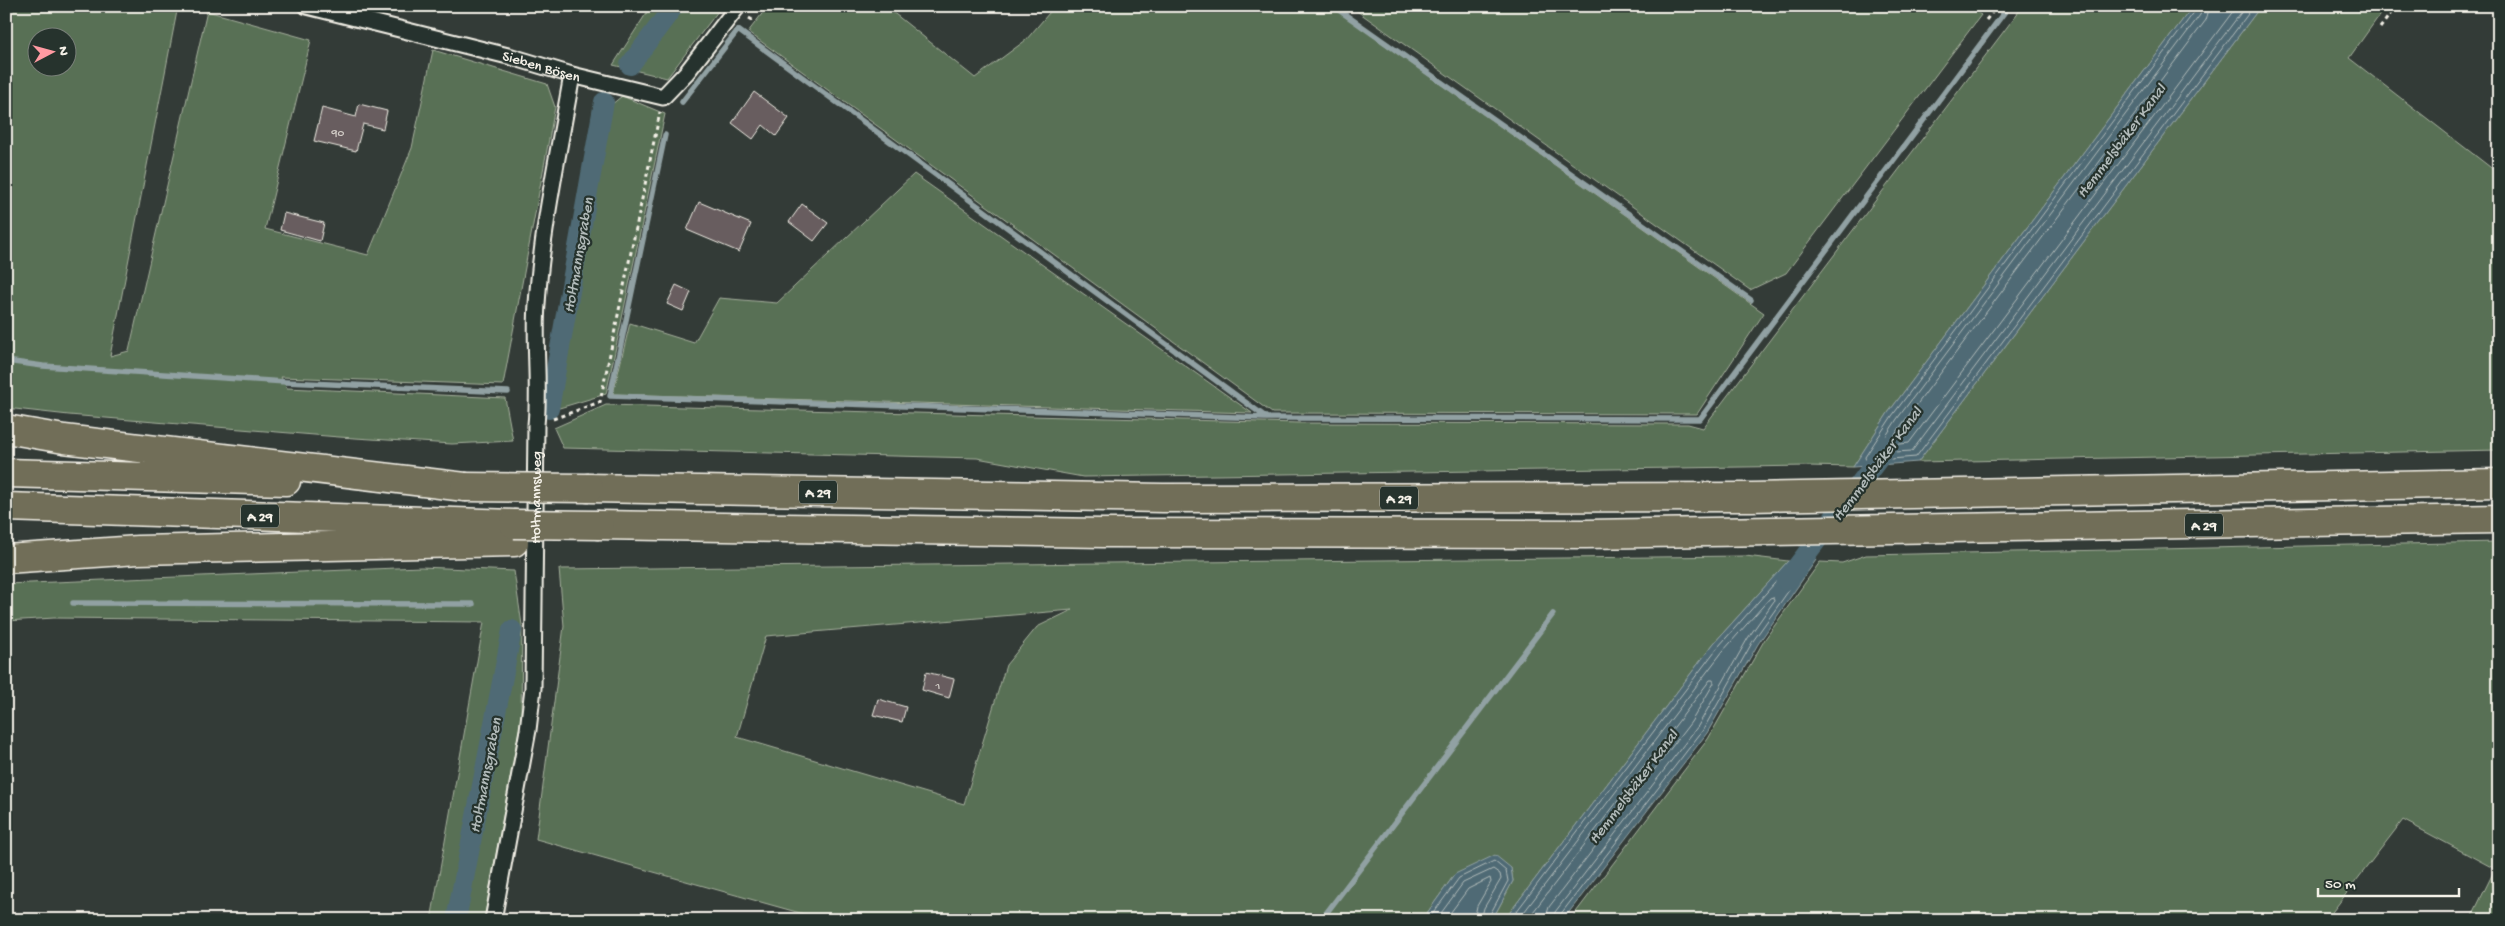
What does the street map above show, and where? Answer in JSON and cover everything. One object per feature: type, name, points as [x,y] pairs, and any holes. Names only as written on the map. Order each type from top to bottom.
[{"type":"highway","points":[[6,429],[64,439],[465,487]]},
{"type":"highway","points":[[6,437],[64,439]]},
{"type":"highway","name":"A 29","points":[[6,473],[465,487],[1163,498],[1752,497],[2499,483]]},
{"type":"highway","name":"A 29","points":[[6,507],[514,533],[599,533],[763,528],[1192,533],[1586,534],[2499,519]]},
{"type":"highway","points":[[6,560],[138,550],[514,533]]},
{"type":"highway","points":[[6,544],[138,550]]},
{"type":"street","name":"Sieben Bösen","points":[[307,6],[512,56],[572,75],[663,97]]},
{"type":"street","points":[[663,97],[687,72],[738,6]]},
{"type":"street","name":"Holtmannsweg","points":[[493,920],[528,730],[533,688],[536,425],[539,391],[536,305],[547,219],[572,75]]},
{"type":"path","points":[[1986,20],[1997,6]]},
{"type":"path","points":[[2380,28],[2396,6]]},
{"type":"path","points":[[536,425],[600,402],[663,97]]},
{"type":"green space","points":[[6,6],[178,6],[110,356],[129,351],[207,11],[311,40],[265,229],[368,255],[412,148],[433,50],[547,84],[555,107],[503,385],[281,377],[287,388],[505,398],[513,441],[452,444],[339,437],[69,415],[6,408]]},
{"type":"green space","points":[[651,6],[722,6],[667,78],[613,65]]},
{"type":"green space","points":[[768,6],[885,6],[975,78],[1026,40],[1055,6],[1330,6],[1764,313],[1697,414],[1272,413],[748,32]]},
{"type":"green space","points":[[1350,6],[1969,6],[1981,15],[1786,273],[1750,290]]},
{"type":"green space","points":[[2023,6],[2193,6],[1888,413],[1853,467],[1808,466],[1083,477],[977,458],[563,448],[554,428],[606,405],[1300,423],[1688,424],[1703,428]]},
{"type":"green space","points":[[2261,6],[2386,6],[2349,58],[2499,174],[2499,450],[1918,462]]},
{"type":"green space","points":[[622,96],[665,114],[606,394],[556,409],[611,105]]},
{"type":"green space","points":[[914,174],[1252,413],[613,394],[630,323],[694,343],[719,298],[777,303]]},
{"type":"green space","points":[[2499,542],[2499,920],[2470,920],[2495,869],[2403,820],[2326,920],[1570,920],[1708,739],[1765,639],[1820,562],[1842,563],[1866,555]]},
{"type":"green space","points":[[1745,556],[1788,561],[1714,643],[1504,920],[1492,920],[1513,881],[1511,868],[1455,874],[1422,920],[825,920],[536,839],[564,626],[559,569]],"holes":[[[1072,610],[1037,627],[1006,665],[964,804],[737,737],[766,636]]]},
{"type":"green space","points":[[421,567],[514,571],[522,625],[521,720],[484,920],[431,920],[484,622],[54,618],[6,621],[6,584]]},
{"type":"water","points":[[2193,6],[2261,6],[1918,462],[1853,467],[1888,413]]},
{"type":"water","points":[[1816,560],[1758,644],[1707,733],[1563,920],[1504,920],[1714,643],[1788,561]]},
{"type":"water","points":[[1495,855],[1511,868],[1513,881],[1492,920],[1422,920],[1455,874]]},
{"type":"building","points":[[754,92],[789,118],[776,136],[763,125],[753,139],[732,123]]},
{"type":"building","points":[[359,104],[387,111],[383,129],[363,124],[356,151],[314,141],[322,108],[356,117]]},
{"type":"building","points":[[699,202],[751,224],[739,252],[687,230]]},
{"type":"building","points":[[802,204],[828,223],[814,241],[789,222]]},
{"type":"building","points":[[284,213],[324,223],[320,241],[280,230]]},
{"type":"building","points":[[676,285],[691,292],[683,311],[667,304]]},
{"type":"building","points":[[926,672],[954,679],[949,698],[922,690]]},
{"type":"building","points":[[878,699],[906,707],[902,722],[873,715]]},
{"type":"waterway","name":"Holtmannsgraben","points":[[630,65],[674,6]]},
{"type":"waterway","points":[[1333,6],[1751,300]]},
{"type":"waterway","points":[[682,102],[738,30],[1267,418],[1700,419],[2009,6]]},
{"type":"waterway","name":"Holtmannsgraben","points":[[549,409],[604,102]]},
{"type":"waterway","points":[[665,135],[610,396],[1266,418]]},
{"type":"waterway","points":[[6,361],[43,366],[286,382],[508,392]]},
{"type":"waterway","name":"Hemmelsbäker Kanal","points":[[1786,581],[1889,445]]},
{"type":"waterway","points":[[73,603],[473,604]]},
{"type":"waterway","points":[[1321,920],[1553,614]]},
{"type":"waterway","name":"Holtmannsgraben","points":[[456,920],[512,630]]}]
